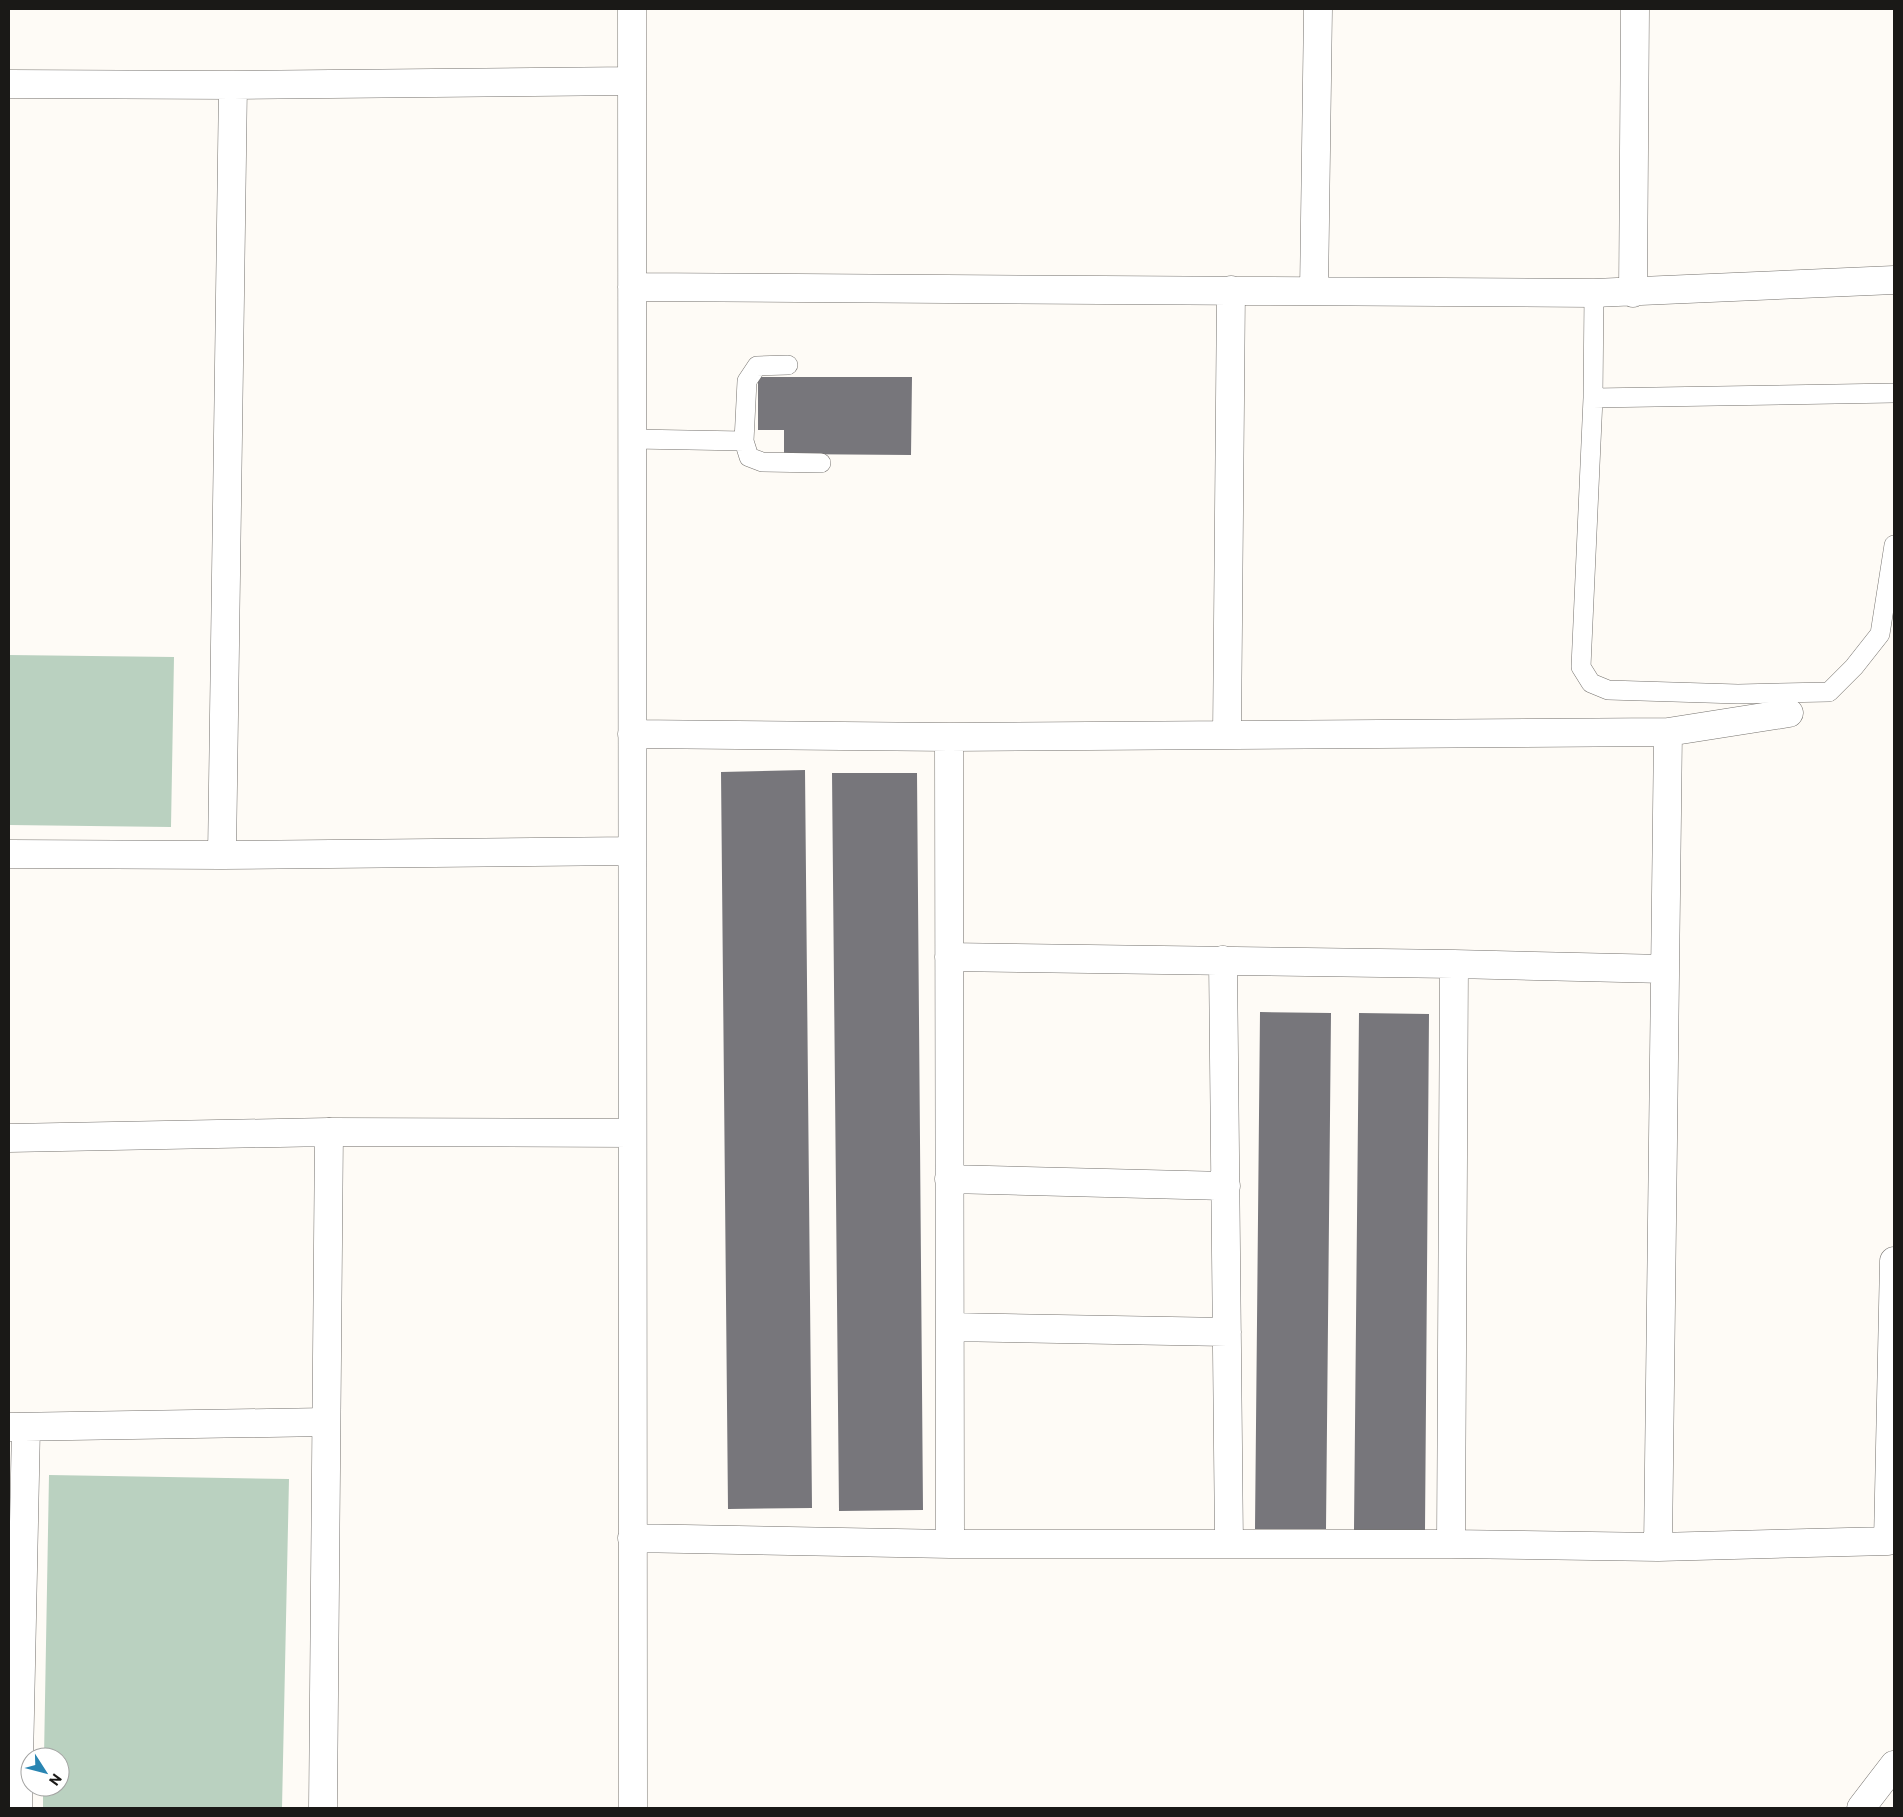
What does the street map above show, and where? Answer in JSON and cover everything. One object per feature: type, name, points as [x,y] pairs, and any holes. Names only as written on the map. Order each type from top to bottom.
[{"type":"street","points":[[632,9],[632,1808]]},
{"type":"street","points":[[1314,291],[1318,9]]},
{"type":"street","points":[[1633,293],[1635,9]]},
{"type":"street","points":[[9,84],[234,85],[632,82]]},
{"type":"street","points":[[222,855],[234,85]]},
{"type":"street","points":[[632,287],[1594,294],[1894,280]]},
{"type":"street","points":[[1226,735],[1231,290]]},
{"type":"street","points":[[632,734],[949,737],[1668,732],[1789,713]]},
{"type":"street","points":[[1658,1547],[1668,732]]},
{"type":"street","points":[[949,737],[950,1544]]},
{"type":"street","points":[[9,854],[222,855],[632,851]]},
{"type":"street","points":[[949,957],[1224,960],[1665,969]]},
{"type":"street","points":[[1224,960],[1229,1544]]},
{"type":"street","points":[[1451,1544],[1454,964]]},
{"type":"street","points":[[9,1138],[328,1132],[632,1133]]},
{"type":"street","points":[[323,1808],[328,1132]]},
{"type":"street","points":[[949,1179],[1226,1186]]},
{"type":"street","points":[[632,1538],[950,1544],[1451,1544],[1658,1547],[1891,1537],[1894,1260]]},
{"type":"street","points":[[950,1327],[1227,1332]]},
{"type":"street","points":[[18,1808],[17,1427],[326,1422]]},
{"type":"street","points":[[1861,1808],[1894,1765]]},
{"type":"lane","points":[[1594,294],[1592,398],[1580,667],[1591,683],[1608,690],[1738,694],[1829,692],[1854,667],[1880,634],[1894,545]]},
{"type":"lane","points":[[788,365],[757,366],[746,381],[744,442],[749,457],[762,462],[821,463]]},
{"type":"lane","points":[[1592,398],[1894,393]]},
{"type":"lane","points":[[632,439],[744,442]]},
{"type":"green space","points":[[9,655],[174,657],[171,827],[9,825]]},
{"type":"green space","points":[[49,1475],[289,1479],[282,1808],[43,1808],[43,1797],[70,1797],[70,1747],[44,1747]]},
{"type":"building","points":[[758,377],[912,377],[911,455],[784,454],[784,430],[758,430]]},
{"type":"building","points":[[805,770],[812,1508],[728,1509],[721,772]]},
{"type":"building","points":[[832,773],[917,773],[923,1510],[839,1511]]},
{"type":"building","points":[[1260,1012],[1331,1013],[1326,1529],[1255,1529]]},
{"type":"building","points":[[1359,1013],[1429,1014],[1425,1531],[1354,1530]]}]
